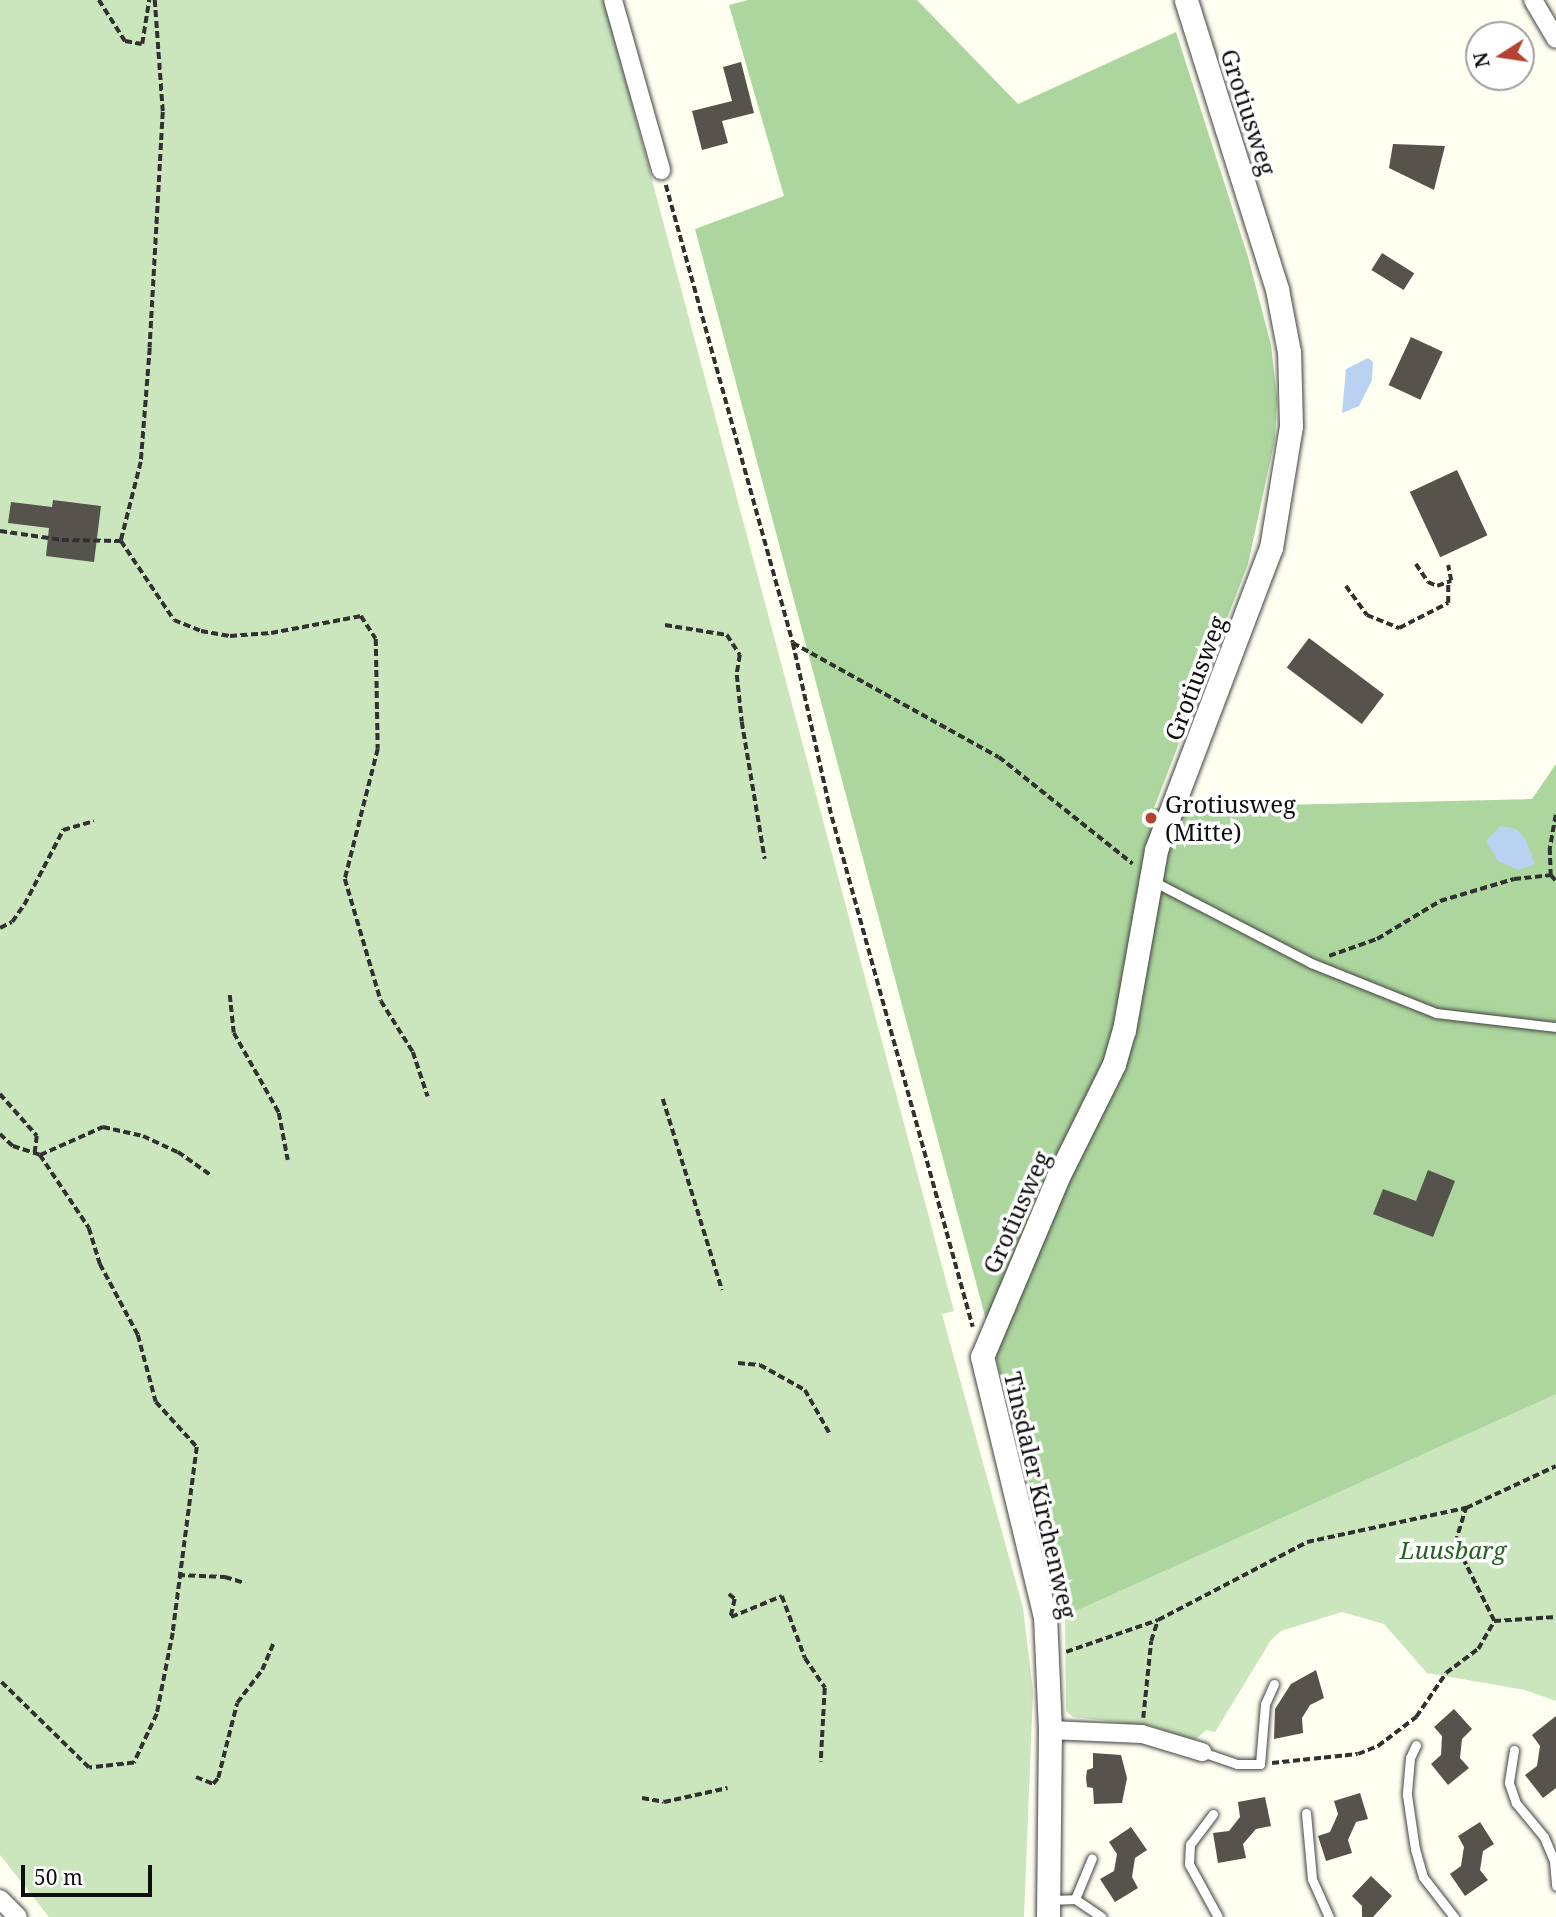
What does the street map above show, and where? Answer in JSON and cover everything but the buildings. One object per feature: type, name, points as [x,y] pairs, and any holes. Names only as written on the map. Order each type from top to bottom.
[{"type":"street","points":[[613,0],[661,170]]},
{"type":"street","name":"Grotiusweg","points":[[982,1357],[1058,1178],[1114,1064],[1124,1030],[1156,850],[1271,548],[1291,426],[1289,352],[1277,289],[1186,0]]},
{"type":"street","points":[[1532,0],[1556,39]]},
{"type":"street","name":"Tinsdaler Kirchenweg","points":[[982,1357],[1045,1617],[1050,1730],[1048,1908]]},
{"type":"street","points":[[1050,1730],[1142,1734],[1202,1752]]},
{"type":"street","points":[[0,1899],[18,1917]]},
{"type":"lane","points":[[1152,880],[1311,963],[1436,1013],[1556,1027]]},
{"type":"lane","points":[[1202,1752],[1237,1764],[1260,1764],[1265,1704],[1274,1684]]},
{"type":"lane","points":[[1416,1745],[1410,1758],[1407,1795],[1413,1838],[1423,1877],[1454,1917]]},
{"type":"lane","points":[[1514,1750],[1509,1783],[1516,1803],[1545,1837],[1554,1861],[1556,1886]]},
{"type":"lane","points":[[1307,1813],[1312,1879],[1329,1917]]},
{"type":"lane","points":[[1213,1814],[1191,1844],[1189,1864],[1218,1917]]},
{"type":"lane","points":[[1048,1908],[1075,1899],[1092,1858]]},
{"type":"lane","points":[[1075,1899],[1102,1917]]},
{"type":"path","points":[[99,0],[125,41],[142,44],[149,0]]},
{"type":"path","points":[[155,0],[163,112],[150,348],[141,462],[121,541],[174,620],[201,631],[230,636],[271,633],[361,616],[376,639],[378,749],[345,879],[381,1002],[413,1052],[428,1097]]},
{"type":"path","points":[[661,170],[793,643],[832,817],[982,1357]]},
{"type":"path","points":[[0,531],[62,540],[121,541]]},
{"type":"path","points":[[1416,564],[1432,585],[1448,584]]},
{"type":"path","points":[[1346,586],[1367,615],[1399,628],[1448,603],[1448,584],[1452,574],[1448,565]]},
{"type":"path","points":[[666,625],[727,635],[740,654],[737,675],[742,722],[765,859]]},
{"type":"path","points":[[793,643],[999,757],[1152,880]]},
{"type":"path","points":[[1556,815],[1551,875],[1556,881]]},
{"type":"path","points":[[0,928],[12,922],[24,905],[63,830],[94,821]]},
{"type":"path","points":[[1311,963],[1377,939],[1440,901],[1514,879],[1551,875]]},
{"type":"path","points":[[230,995],[233,1033],[279,1113],[288,1160]]},
{"type":"path","points":[[0,1094],[37,1136],[37,1154],[89,1228],[100,1264],[122,1298],[138,1335],[156,1402],[197,1447],[178,1574],[173,1633],[157,1714],[134,1763],[89,1768],[0,1681]]},
{"type":"path","points":[[663,1099],[722,1290]]},
{"type":"path","points":[[0,1134],[13,1146],[37,1154],[103,1127],[166,1146],[212,1176]]},
{"type":"path","points":[[738,1363],[760,1365],[805,1390],[830,1433]]},
{"type":"path","points":[[1048,1656],[1158,1620],[1307,1542],[1466,1508],[1556,1466]]},
{"type":"path","points":[[1466,1508],[1455,1543],[1494,1621]]},
{"type":"path","points":[[178,1574],[225,1577],[245,1583]]},
{"type":"path","points":[[729,1594],[735,1599],[731,1616],[782,1596],[805,1658],[825,1688],[821,1762]]},
{"type":"path","points":[[1494,1621],[1556,1617]]},
{"type":"path","points":[[1142,1734],[1151,1641],[1158,1620]]},
{"type":"path","points":[[1260,1764],[1332,1758],[1378,1746],[1416,1717],[1446,1673],[1478,1649],[1494,1621]]},
{"type":"path","points":[[196,1777],[213,1784],[218,1778],[237,1703],[262,1670],[275,1642]]},
{"type":"path","points":[[642,1798],[664,1802],[727,1788]]},
{"type":"green space","points":[[0,0],[604,0],[954,1311],[942,1314],[1023,1608],[1033,1691],[1024,1917],[49,1917],[0,1855]]},
{"type":"green space","points":[[748,0],[917,0],[1018,104],[1176,32],[1248,257],[1271,345],[1277,398],[1275,439],[1248,564],[1154,808],[1532,799],[1556,764],[1556,1394],[1065,1616],[695,229],[784,196],[729,5]]},
{"type":"green space","name":"Luusbarg","points":[[1556,1393],[1556,1701],[1525,1690],[1427,1673],[1384,1624],[1342,1612],[1281,1631],[1271,1640],[1215,1732],[1206,1730],[1195,1740],[1150,1726],[1073,1717],[1066,1711],[1065,1616]]},
{"type":"water","points":[[1368,358],[1373,362],[1372,380],[1359,406],[1342,413],[1346,369]]},
{"type":"water","points":[[1501,826],[1516,829],[1526,840],[1535,864],[1519,870],[1498,861],[1486,841]]},
{"type":"place","name":"Grotiusweg (Mitte)","points":[[1151,818]]}]
